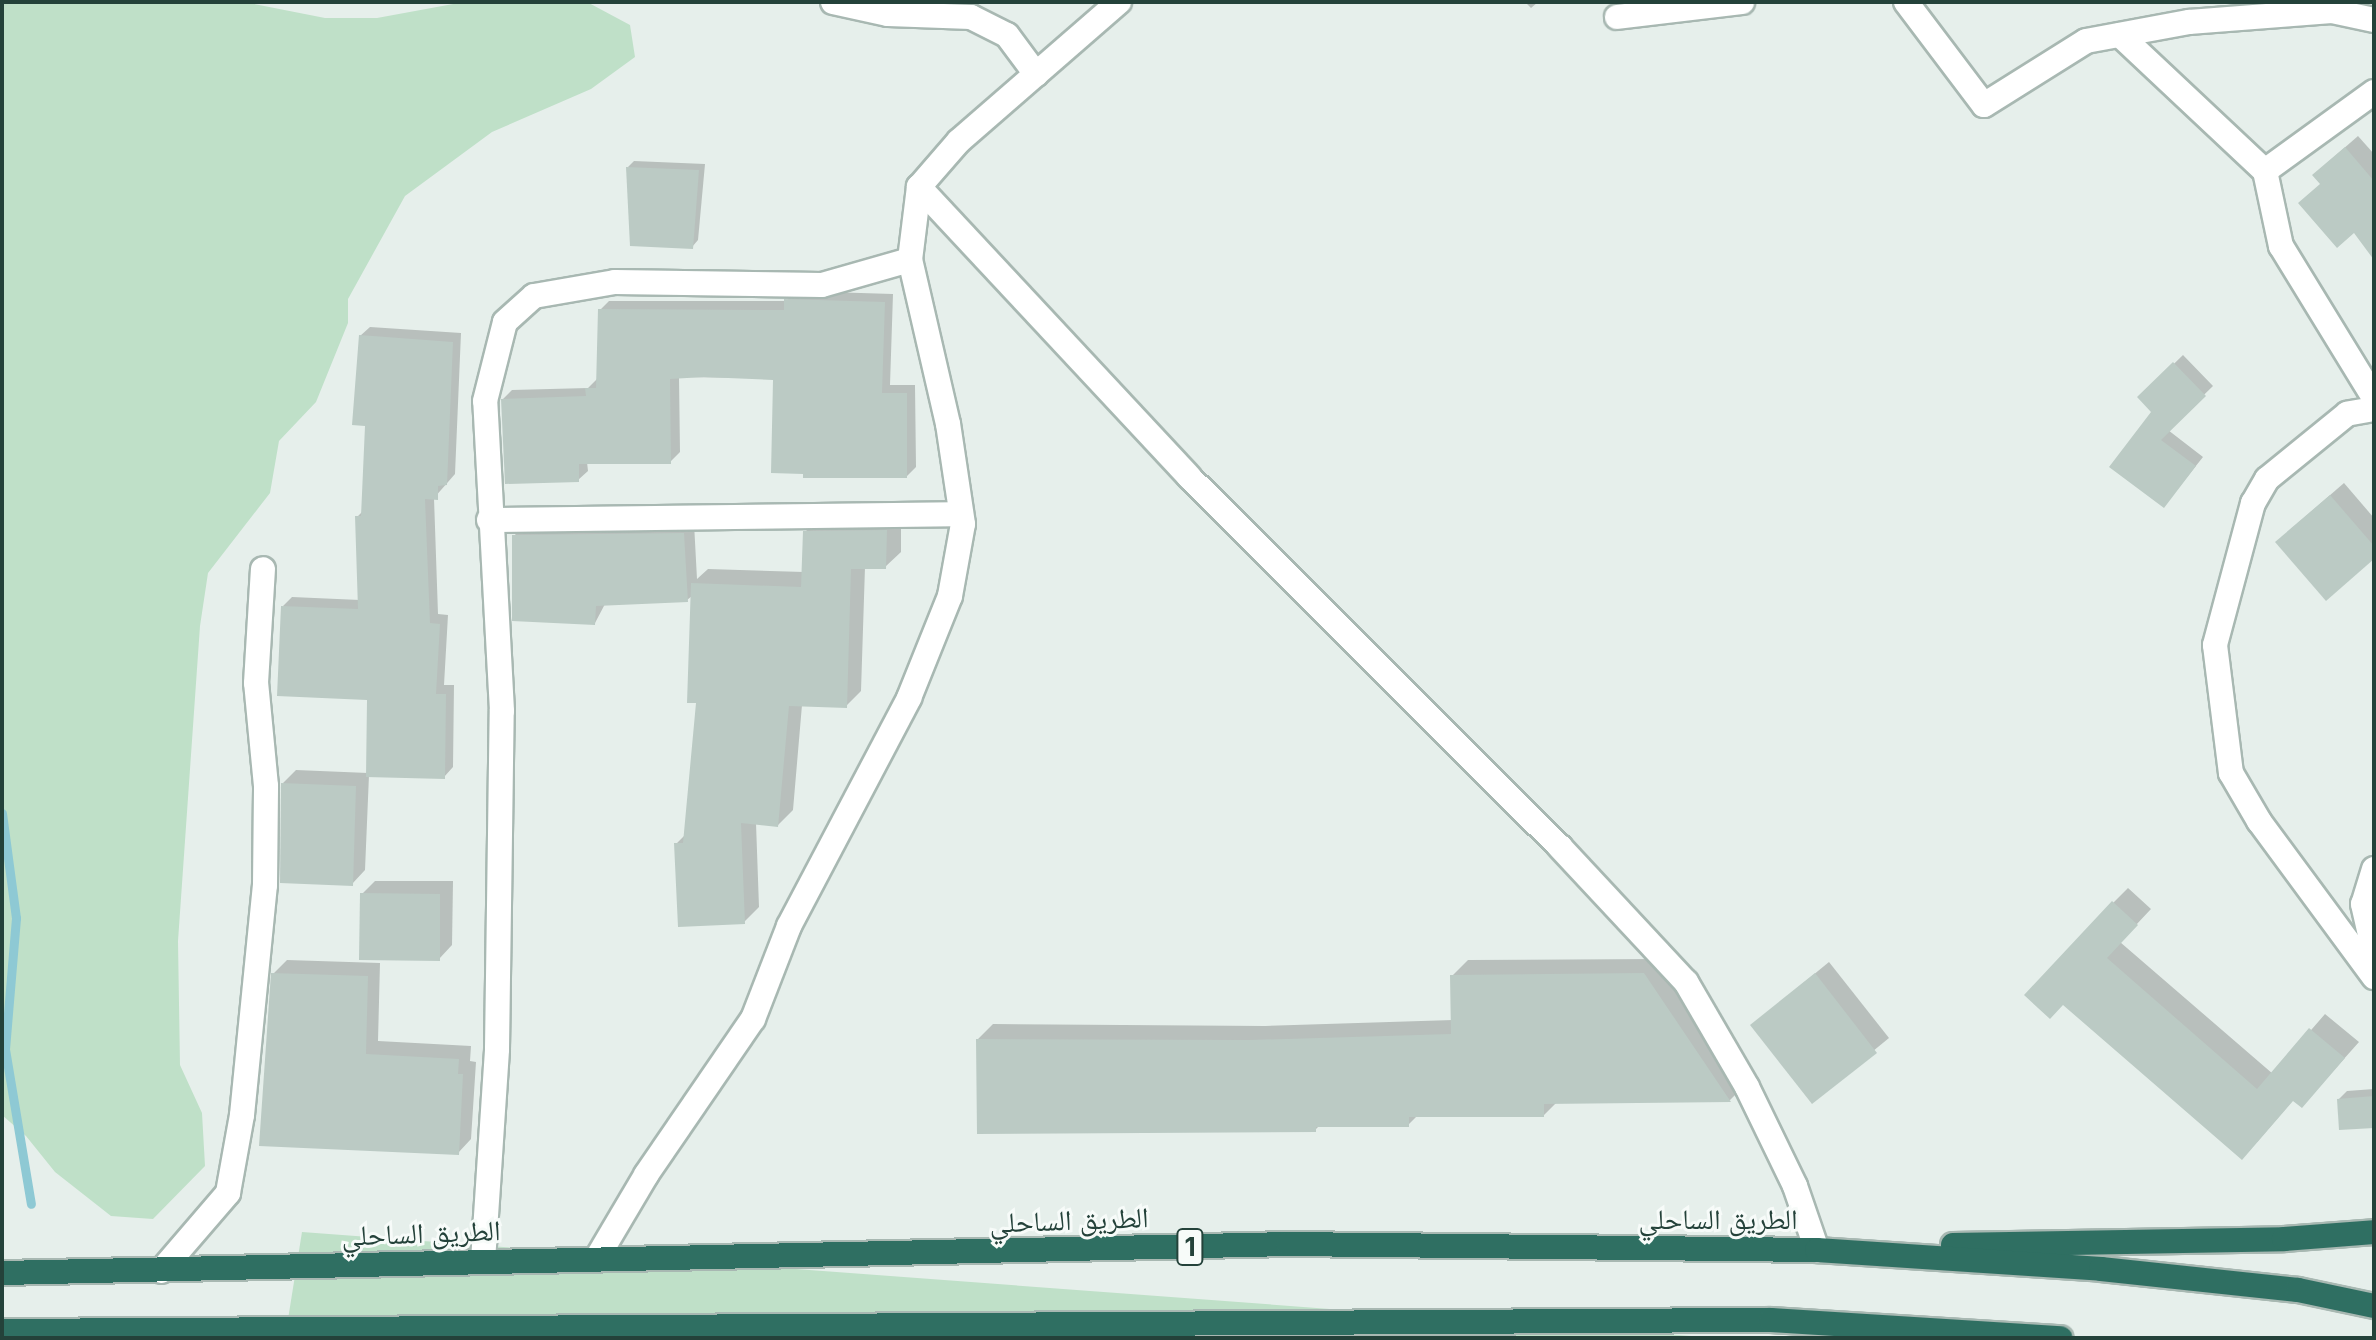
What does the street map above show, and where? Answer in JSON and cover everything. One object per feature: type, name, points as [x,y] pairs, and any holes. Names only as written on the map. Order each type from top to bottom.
[{"type":"highway","points":[[1817,1250],[2284,1239],[2374,1232]]},
{"type":"highway","name":"الطريق الساحلي","points":[[2,1273],[597,1258],[743,1260],[1288,1244],[1817,1250],[2101,1269],[2298,1290],[2374,1306]]},
{"type":"highway","points":[[2,1331],[1771,1320],[2060,1338]]},
{"type":"street","points":[[833,2],[888,14],[971,17],[1007,35],[1036,74]]},
{"type":"street","points":[[597,1258],[646,1175],[753,1019],[789,926],[831,840],[909,698],[950,596],[961,514],[948,424],[910,260],[919,187],[959,141],[1119,2]]},
{"type":"street","points":[[1617,17],[1742,2]]},
{"type":"street","points":[[1906,2],[1984,105],[2086,41],[2189,22],[2332,11],[2374,20]]},
{"type":"street","points":[[2120,35],[2265,171],[2281,246],[2374,398]]},
{"type":"street","points":[[2265,171],[2374,92]]},
{"type":"street","points":[[919,187],[1189,477],[1560,847],[1686,982],[1747,1087],[1795,1186],[1817,1250]]},
{"type":"street","points":[[483,1261],[497,1049],[502,711],[489,520],[485,401],[505,322],[534,296],[615,282],[822,285],[910,260]]},
{"type":"street","points":[[2374,409],[2347,414],[2267,479],[2253,503],[2215,645],[2231,773],[2259,821],[2374,977]]},
{"type":"street","points":[[489,520],[961,514]]},
{"type":"street","points":[[161,1271],[228,1193],[242,1115],[265,885],[266,786],[256,683],[263,569]]},
{"type":"street","points":[[2374,869],[2363,904],[2374,952]]},
{"type":"green space","points":[[2,2],[244,2],[325,18],[377,18],[464,2],[587,2],[630,25],[635,57],[591,89],[492,132],[405,196],[348,299],[348,323],[316,402],[279,441],[270,493],[208,573],[200,626],[178,941],[180,1065],[202,1113],[205,1166],[153,1219],[111,1216],[55,1172],[26,1136],[2,1115]]},
{"type":"green space","points":[[302,1232],[1718,1338],[285,1338]]},
{"type":"building","points":[[2345,147],[2374,181],[2374,260],[2354,233],[2337,248],[2298,203],[2320,184],[2312,175]]},
{"type":"building","points":[[626,167],[699,170],[693,249],[630,246]]},
{"type":"building","points":[[784,299],[885,302],[882,393],[907,393],[907,478],[803,478],[803,474],[771,473],[773,380],[704,377],[670,379],[671,464],[579,464],[579,482],[505,484],[501,399],[586,396],[585,388],[596,388],[598,309],[784,310]]},
{"type":"building","points":[[359,335],[453,342],[447,485],[438,486],[438,500],[425,499],[430,623],[440,624],[436,694],[446,694],[445,779],[366,777],[367,700],[277,696],[281,606],[358,609],[355,516],[361,516],[365,426],[352,425]]},
{"type":"building","points":[[2173,362],[2206,396],[2161,440],[2196,466],[2164,508],[2109,467],[2151,412],[2137,397]]},
{"type":"building","points":[[2330,495],[2374,546],[2374,559],[2326,601],[2275,542]]},
{"type":"building","points":[[887,530],[886,569],[851,569],[847,708],[789,706],[778,827],[741,823],[745,924],[678,927],[674,843],[683,843],[696,703],[687,703],[691,583],[801,587],[803,531]]},
{"type":"building","points":[[684,533],[688,602],[596,606],[595,625],[512,621],[512,535]]},
{"type":"building","points":[[281,783],[356,786],[353,886],[280,883]]},
{"type":"building","points":[[360,893],[440,894],[440,961],[359,960]]},
{"type":"building","points":[[2112,901],[2138,925],[2107,958],[2257,1089],[2309,1028],[2345,1058],[2302,1108],[2293,1101],[2242,1160],[2063,1005],[2050,1019],[2024,995]]},
{"type":"building","points":[[271,973],[368,976],[366,1054],[459,1059],[458,1074],[463,1074],[459,1155],[259,1146]]},
{"type":"building","points":[[1644,973],[1731,1102],[1544,1104],[1544,1117],[1409,1117],[1409,1127],[1316,1127],[1316,1132],[977,1134],[976,1039],[1249,1040],[1451,1034],[1450,975]]},
{"type":"building","points":[[1815,973],[1877,1053],[1812,1104],[1750,1025]]},
{"type":"building","points":[[2374,1096],[2374,1128],[2339,1130],[2337,1099]]},
{"type":"waterway","points":[[2,813],[16,918],[5,1049],[31,1204]]}]
